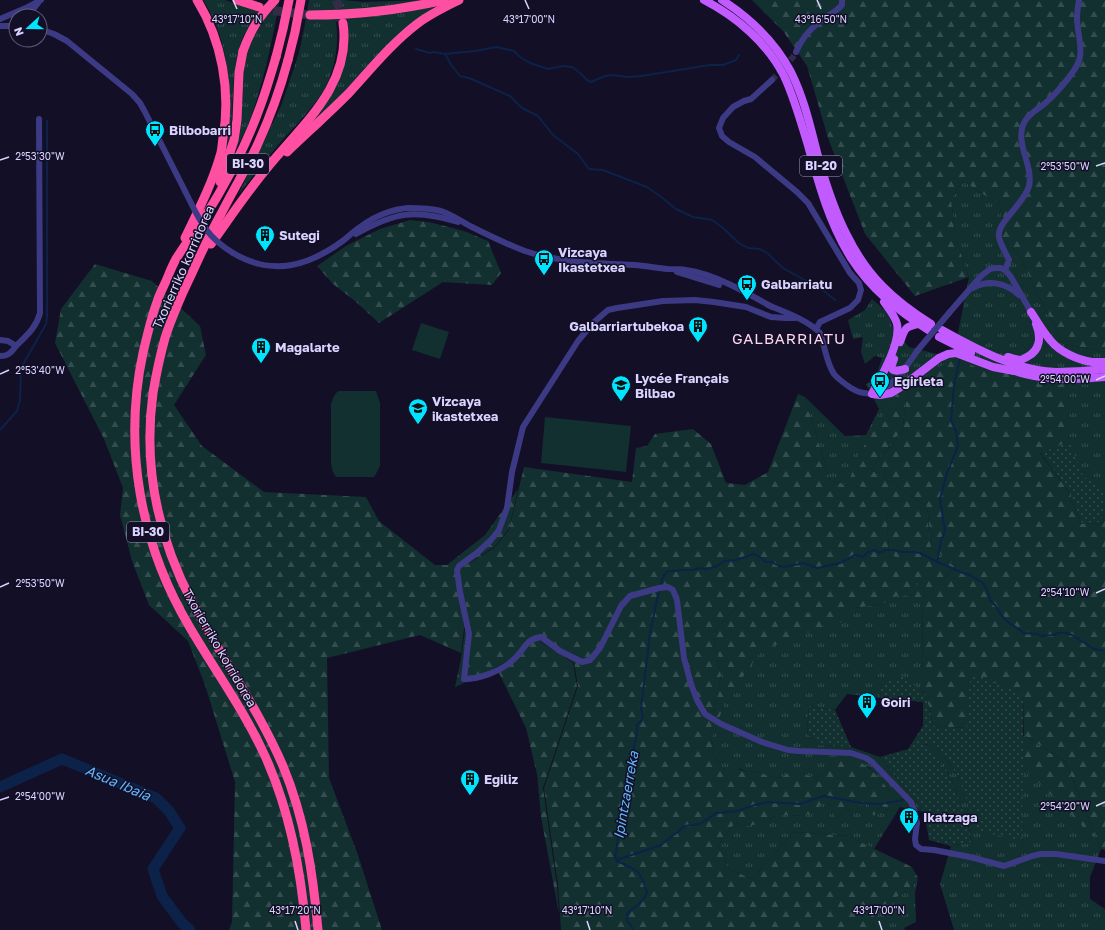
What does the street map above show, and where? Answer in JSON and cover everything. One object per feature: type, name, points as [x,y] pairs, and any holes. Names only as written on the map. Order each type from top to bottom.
[{"type":"highway","points":[[174,262],[209,186],[220,156],[225,129],[226,94],[222,60],[209,23],[198,0]]},
{"type":"highway","points":[[237,0],[259,7]]},
{"type":"highway","points":[[190,238],[223,174],[234,140],[243,51],[249,35],[258,19],[275,0]]},
{"type":"highway","name":"Txorierriko korridorea","points":[[289,0],[284,29],[260,107],[237,162],[207,214],[174,262],[156,304],[143,353],[137,390],[135,435],[137,474],[143,508],[156,555],[174,598],[189,626],[242,712],[267,760],[289,823],[297,856],[306,930]]},
{"type":"highway","name":"Txorierriko korridorea","points":[[301,0],[288,60],[275,101],[255,149],[220,214],[196,263],[165,339],[158,366],[150,417],[150,461],[160,522],[175,564],[199,613],[261,720],[283,767],[299,811],[309,851],[318,930]]},
{"type":"highway","points":[[310,15],[362,13],[444,0]]},
{"type":"highway","points":[[251,188],[266,176],[279,160],[349,92],[398,40],[418,23],[460,0]]},
{"type":"highway","points":[[196,263],[251,188],[318,107],[331,87],[337,76],[343,51],[343,23]]},
{"type":"main road","name":"BI-20","points":[[704,0],[729,14],[747,29],[768,52],[781,71],[796,104],[819,185],[831,219],[851,258],[873,287],[896,308],[918,324],[930,327],[890,293],[873,276],[857,254],[846,234],[831,199],[803,102],[790,71],[775,47],[763,34],[738,11],[722,0]]},
{"type":"main road","points":[[873,287],[896,319],[898,332],[892,352],[872,394],[880,395],[891,393],[939,358],[948,354],[956,353],[993,367],[1014,371]]},
{"type":"main road","points":[[986,354],[995,353],[1021,360],[1034,352],[1040,339],[1031,312]]},
{"type":"main road","points":[[1031,312],[1050,340],[1057,347],[1080,359],[1092,362],[1105,362]]},
{"type":"main road","points":[[905,369],[894,371],[891,367],[904,331],[907,327],[918,324]]},
{"type":"main road","points":[[1105,369],[1056,372],[1033,369],[986,354],[941,333],[962,350],[986,361],[1026,375],[1056,379],[1105,377]]},
{"type":"street","points":[[0,19],[40,0]]},
{"type":"street","points":[[796,52],[801,40],[817,24],[836,11],[842,5],[842,0]]},
{"type":"street","points":[[1005,270],[1009,260],[999,237],[999,232],[1005,219],[1024,197],[1029,187],[1030,178],[1021,138],[1022,128],[1025,120],[1030,114],[1044,104],[1072,73],[1079,62],[1080,50],[1077,18],[1079,0]]},
{"type":"street","points":[[48,32],[68,41],[132,94],[140,103],[145,112],[203,226],[216,241],[233,253],[246,260],[262,265],[285,266],[303,263],[318,257],[346,239],[384,220],[401,215],[427,214],[474,227],[505,243],[531,253],[570,261],[667,268],[726,287],[772,307],[816,329],[820,333],[834,374],[855,391],[872,394],[890,385],[899,377],[949,313],[981,276],[990,269],[1001,268],[1005,270],[1011,277],[1031,312]]},
{"type":"street","points":[[772,80],[751,99],[733,107],[722,118],[719,128],[722,136],[729,142],[755,157],[808,202],[858,283],[861,290],[858,300],[850,308],[820,322],[816,329]]},
{"type":"street","points":[[0,356],[10,354],[35,327],[40,313],[39,119]]},
{"type":"street","points":[[967,292],[980,285],[997,283],[1012,289],[1024,300]]},
{"type":"street","points":[[795,318],[771,317],[746,307],[695,300],[663,301],[608,310],[593,323],[578,341],[523,428],[512,472],[507,508],[499,530],[491,540],[459,566],[457,570],[460,592],[470,634],[464,679],[470,679],[489,673],[504,666],[514,660],[526,644],[534,638],[541,637],[560,651],[582,662],[590,660],[600,648],[622,606],[630,596],[668,586],[673,590],[677,600],[684,658],[691,684],[697,700],[705,714],[721,724],[762,742],[788,750],[850,753],[866,758],[872,762],[911,802],[917,823],[915,839],[916,845],[921,849],[970,857],[1004,866],[1041,854],[1056,854],[1105,861]]},
{"type":"street","points":[[0,340],[8,340],[16,346]]},
{"type":"green space","points":[[203,0],[225,0],[260,12],[244,35],[237,55],[234,76],[231,128],[224,160],[229,125],[228,74],[222,43],[217,28]]},
{"type":"green space","points":[[309,0],[344,0],[362,2],[425,0],[381,9],[307,13]]},
{"type":"green space","points":[[752,0],[1105,0],[1105,352],[1064,344],[1037,293],[1020,256],[1002,237],[1001,206],[963,181],[951,199],[956,239],[969,277],[915,296],[865,234],[828,138],[807,66],[783,31]]},
{"type":"green space","points":[[279,3],[264,75],[256,103],[236,150],[242,75],[249,44],[266,17]]},
{"type":"green space","points":[[439,5],[424,14],[405,30],[354,81],[302,137],[339,79],[346,60],[348,20],[336,22],[337,43],[334,64],[331,75],[321,94],[312,107],[279,144],[238,195],[281,106],[299,53],[306,19],[373,16],[406,12]]},
{"type":"green space","points":[[963,181],[1001,206],[1002,237],[1020,256],[1037,293],[1064,344],[1105,352],[1105,516],[1102,523],[1081,524],[1067,489],[1040,452],[1065,378],[981,369],[953,359],[908,389],[902,432],[871,469],[927,507],[932,548],[956,566],[923,598],[922,677],[926,694],[921,690],[882,683],[880,698],[847,694],[835,710],[809,706],[807,733],[818,745],[851,747],[880,757],[924,812],[900,807],[874,849],[848,836],[794,832],[752,879],[729,869],[718,845],[735,823],[747,826],[769,820],[776,815],[799,816],[821,804],[833,806],[833,813],[836,817],[851,809],[858,809],[862,804],[869,804],[870,811],[877,811],[882,806],[887,810],[899,806],[888,789],[869,767],[833,760],[827,771],[816,778],[801,773],[788,773],[781,778],[767,776],[758,771],[748,772],[740,769],[724,770],[717,760],[710,735],[721,675],[713,633],[760,581],[797,608],[855,608],[882,604],[889,552],[885,492],[830,481],[805,397],[845,436],[866,435],[879,409],[866,384],[875,379],[882,358],[875,356],[865,364],[861,352],[863,337],[853,339],[848,320],[865,310],[872,299],[886,311],[893,329],[909,347],[953,358],[969,277],[956,239],[951,199]]},
{"type":"green space","points":[[410,220],[429,222],[464,231],[488,241],[501,273],[492,285],[443,282],[379,323],[355,301],[333,284],[317,266],[346,246],[380,229]]},
{"type":"green space","points":[[95,264],[152,281],[200,326],[206,355],[174,405],[202,446],[264,492],[366,497],[379,521],[435,565],[447,565],[485,535],[518,489],[509,529],[494,547],[460,569],[464,629],[461,653],[420,635],[327,658],[329,778],[358,855],[382,930],[229,930],[232,922],[235,782],[205,685],[188,641],[149,605],[132,561],[120,515],[123,488],[104,439],[55,343],[61,309]]},
{"type":"green space","points":[[421,323],[449,332],[440,359],[412,350]]},
{"type":"green space","points":[[953,358],[981,369],[1065,378],[1067,442],[1040,453],[1067,489],[1081,524],[1102,523],[1105,516],[1105,850],[1101,849],[1065,761],[1024,735],[1023,695],[966,728],[933,726],[922,677],[923,598],[956,566],[932,548],[927,507],[871,469],[902,432],[908,389]]},
{"type":"green space","points":[[940,366],[908,388],[901,431],[870,469],[926,507],[931,548],[955,567],[922,598],[922,606],[906,595],[889,601],[918,584],[890,551],[885,492],[848,484],[859,454],[906,379]]},
{"type":"green space","points":[[338,391],[376,391],[380,403],[380,466],[374,477],[336,477],[333,472],[331,464],[331,404]]},
{"type":"green space","points":[[798,394],[805,397],[830,481],[885,492],[889,552],[917,585],[882,604],[855,608],[840,623],[797,608],[760,581],[713,633],[721,675],[710,735],[717,760],[724,770],[730,767],[748,772],[758,771],[768,776],[781,778],[788,773],[801,773],[816,778],[827,771],[833,760],[851,759],[866,766],[873,772],[885,785],[900,806],[892,813],[882,806],[874,816],[870,811],[869,804],[862,804],[858,809],[851,809],[836,817],[833,813],[833,806],[821,804],[815,813],[809,815],[805,813],[799,816],[776,815],[769,820],[747,826],[735,823],[718,845],[729,869],[752,879],[794,832],[848,836],[912,867],[918,878],[909,889],[875,911],[873,930],[561,930],[558,885],[544,788],[578,686],[574,663],[537,638],[514,657],[483,675],[455,687],[465,629],[460,569],[494,548],[509,530],[524,467],[632,482],[636,448],[647,446],[655,434],[693,429],[711,444],[726,483],[745,485],[768,472]]},
{"type":"green space","points":[[545,417],[631,426],[626,472],[541,463]]},
{"type":"green space","points":[[1068,437],[1083,476],[1105,492],[1105,506],[1100,522],[1082,523],[1068,488],[1041,453],[1067,443]]},
{"type":"green space","points":[[760,582],[796,609],[835,622],[762,650],[725,702],[712,738],[710,735],[722,675],[714,633]]},
{"type":"green space","points":[[537,639],[573,663],[577,686],[543,788],[557,886],[559,914],[541,817],[537,774],[526,728],[497,669]]},
{"type":"green space","points":[[971,672],[1023,695],[1022,841],[983,832],[977,829],[959,778],[937,747],[924,744],[947,771],[968,824],[972,842],[951,846],[929,840],[924,812],[880,757],[908,749],[923,726],[923,702],[880,698],[882,683],[902,676],[926,694],[933,726],[966,728]]},
{"type":"green space","points":[[1015,698],[1023,736],[1064,762],[1096,839],[1022,766]]},
{"type":"green space","points":[[809,706],[835,710],[851,747],[818,745],[807,733]]},
{"type":"green space","points":[[1024,735],[1065,761],[1101,849],[1090,877],[1090,899],[1105,909],[1105,930],[954,930],[940,884],[951,846],[972,842],[968,824],[947,771],[923,744],[937,747],[959,778],[1022,841],[1022,766]]},
{"type":"green space","points":[[918,878],[915,893],[916,922],[904,928],[905,930],[873,930],[875,911],[909,889]]},
{"type":"waterway","points":[[416,49],[430,53],[434,52],[445,54],[496,47],[514,51],[530,63],[548,69],[563,66],[572,67],[591,82],[605,76],[641,76],[710,65],[723,65],[736,60],[739,55]]},
{"type":"waterway","points":[[445,54],[460,76],[469,78],[510,96],[522,108],[538,116],[553,135],[578,154],[589,169],[603,170],[647,187],[676,209],[693,217],[712,220],[739,243],[748,248],[760,249],[767,253],[783,268],[824,291],[835,300]]},
{"type":"waterway","points":[[0,430],[17,411],[20,400],[21,368],[46,324],[47,121]]},
{"type":"waterway","points":[[937,562],[941,541],[945,531],[940,499],[947,473],[958,446],[956,431],[951,421],[954,385],[960,358]]},
{"type":"waterway","name":"Ipintzaerreka","points":[[661,583],[663,577],[668,571],[693,570],[700,568],[707,569],[717,566],[725,561],[736,560],[754,554],[763,559],[765,562],[772,562],[779,566],[784,567],[804,563],[817,568],[840,563],[855,555],[863,557],[868,552],[876,550],[879,553],[885,550],[915,552],[970,575],[983,583],[990,600],[999,612],[1009,623],[1023,633],[1038,634],[1041,636],[1065,633],[1072,635],[1094,649],[1105,651]]},
{"type":"waterway","name":"Ipintzaerreka","points":[[633,930],[627,921],[627,914],[641,902],[647,892],[638,872],[617,861],[615,857],[621,811],[629,792],[637,725],[643,716],[641,709],[650,633],[659,590]]},
{"type":"waterway","name":"Asua Ibaia","points":[[0,787],[62,759],[156,798],[169,811],[180,828],[153,869],[162,896],[182,923],[190,930]]},
{"type":"waterway","points":[[617,860],[661,845],[685,826],[700,824],[716,813],[737,811],[769,802],[800,804],[824,796],[861,803],[880,804],[903,800]]},
{"type":"tunnel","points":[[336,0],[340,9],[343,23]]},
{"type":"tunnel","points":[[260,8],[310,15]]},
{"type":"tunnel","points":[[772,80],[796,52]]},
{"type":"place","name":"Bilbobarri","points":[[155,147]]},
{"type":"place","name":"Sutegi","points":[[265,252]]},
{"type":"place","name":"Vizcaya Ikastetxea","points":[[544,276]]},
{"type":"place","name":"Galbarriatu","points":[[747,301]]},
{"type":"place","name":"Galbarriartubekoa","points":[[698,343]]},
{"type":"place","name":"Magalarte","points":[[261,364]]},
{"type":"place","name":"Egirleta","points":[[880,398]]},
{"type":"place","name":"Lycée Français Bilbao","points":[[621,402]]},
{"type":"place","name":"Vizcaya ikastetxea","points":[[418,425]]},
{"type":"place","name":"Goiri","points":[[867,719]]},
{"type":"place","name":"Egiliz","points":[[470,796]]},
{"type":"place","name":"Ikatzaga","points":[[909,834]]},
{"type":"district","name":"GALBARRIATU","points":[[789,339]]}]
